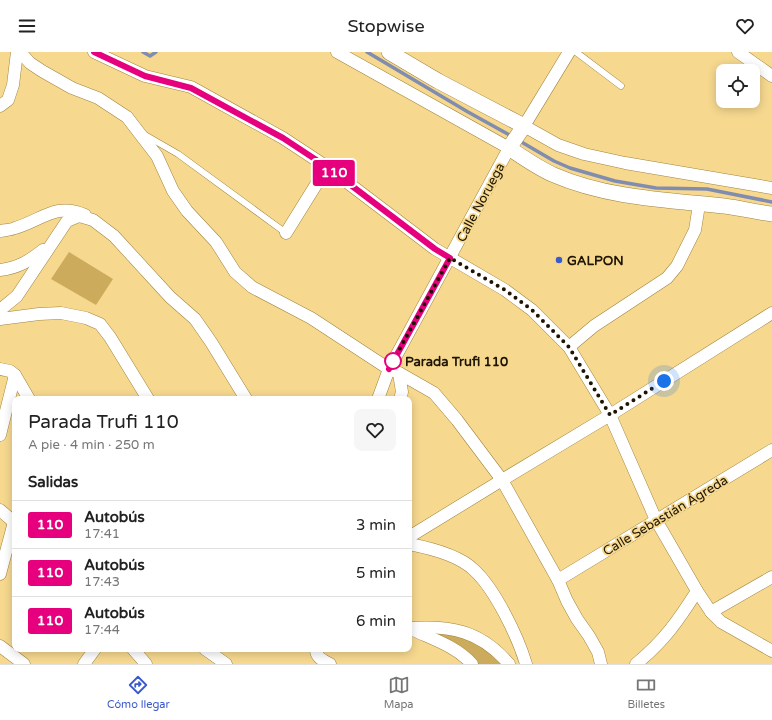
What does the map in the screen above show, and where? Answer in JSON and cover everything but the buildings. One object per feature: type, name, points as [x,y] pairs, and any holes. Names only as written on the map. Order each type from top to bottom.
[{"type":"street","points":[[0,106],[8,100],[13,85],[17,52]]},
{"type":"street","points":[[20,52],[30,63],[42,71],[72,88],[98,98],[127,117],[157,156],[173,191],[187,211],[216,242],[235,272],[252,288],[311,318],[394,371],[434,393],[457,420],[502,480],[558,580],[570,607],[598,652],[600,664]]},
{"type":"street","points":[[94,52],[145,76],[191,88],[283,138],[327,167],[435,249],[505,290],[532,310],[569,347],[610,415],[656,520],[697,591],[711,612],[721,622],[772,651]]},
{"type":"street","points":[[336,52],[516,138],[558,145],[584,154],[625,163],[772,188]]},
{"type":"street","points":[[389,52],[438,80],[516,138],[542,170],[582,185],[625,195],[725,206],[772,214]]},
{"type":"street","name":"Calle Noruega","points":[[380,396],[394,371],[450,258],[516,138],[569,52]]},
{"type":"street","points":[[738,52],[772,76]]},
{"type":"street","points":[[286,234],[327,167]]},
{"type":"street","points":[[569,347],[594,326],[667,278],[677,266],[695,230],[700,204]]},
{"type":"street","points":[[0,231],[15,229],[57,211],[70,210],[84,214],[93,220],[114,236],[170,297],[196,319],[244,396]]},
{"type":"street","points":[[0,310],[17,296],[52,244],[58,231],[67,221],[79,216],[93,220]]},
{"type":"street","points":[[0,270],[10,269],[28,262],[52,244]]},
{"type":"street","points":[[412,535],[610,415],[772,313]]},
{"type":"street","points":[[0,319],[39,314],[61,314],[86,318],[100,324],[110,337],[146,396]]},
{"type":"street","points":[[0,369],[15,375],[27,396]]},
{"type":"street","points":[[394,371],[402,392],[401,396]]},
{"type":"street","points":[[0,435],[15,375]]},
{"type":"street","name":"Calle Sebastián Ágreda","points":[[558,580],[772,450]]},
{"type":"street","points":[[0,510],[12,521]]},
{"type":"street","points":[[0,574],[12,530]]},
{"type":"street","points":[[412,545],[430,548],[454,557],[474,569],[494,594],[526,664]]},
{"type":"street","points":[[711,612],[772,578]]},
{"type":"street","points":[[636,664],[654,649],[670,631],[697,591]]},
{"type":"street","points":[[412,628],[431,627],[451,629],[472,635],[494,648],[509,664]]},
{"type":"street","points":[[412,629],[450,647],[465,657],[472,664]]},
{"type":"street","points":[[0,646],[24,664]]},
{"type":"street","points":[[84,664],[93,652]]},
{"type":"street","points":[[136,652],[146,664]]},
{"type":"street","points":[[209,652],[226,664]]},
{"type":"street","points":[[316,652],[319,658],[330,664]]},
{"type":"lane","points":[[576,52],[621,86]]},
{"type":"lane","points":[[138,130],[178,154],[286,234]]},
{"type":"shaded area","points":[[69,252],[113,279],[96,305],[51,279]]},
{"type":"shaded area","points":[[431,631],[442,631],[480,643],[503,664],[478,664],[471,657]]},
{"type":"waterway","points":[[143,52],[150,56],[156,52]]},
{"type":"waterway","points":[[367,52],[513,137]]},
{"type":"waterway","points":[[518,140],[554,161],[570,168],[615,181],[656,188],[707,189],[772,202]]},
{"type":"bus line","name":"110","points":[[94,52],[145,76],[191,88],[283,138],[327,167],[435,249],[450,258],[389,369]]},
{"type":"place","name":"GALPON","points":[[559,260]]},
{"type":"place","name":"Parada Trufi 110","points":[[393,361]]},
{"type":"route","points":[[393,361],[450,258],[505,290],[532,310],[569,347],[610,415],[664,381]]}]
